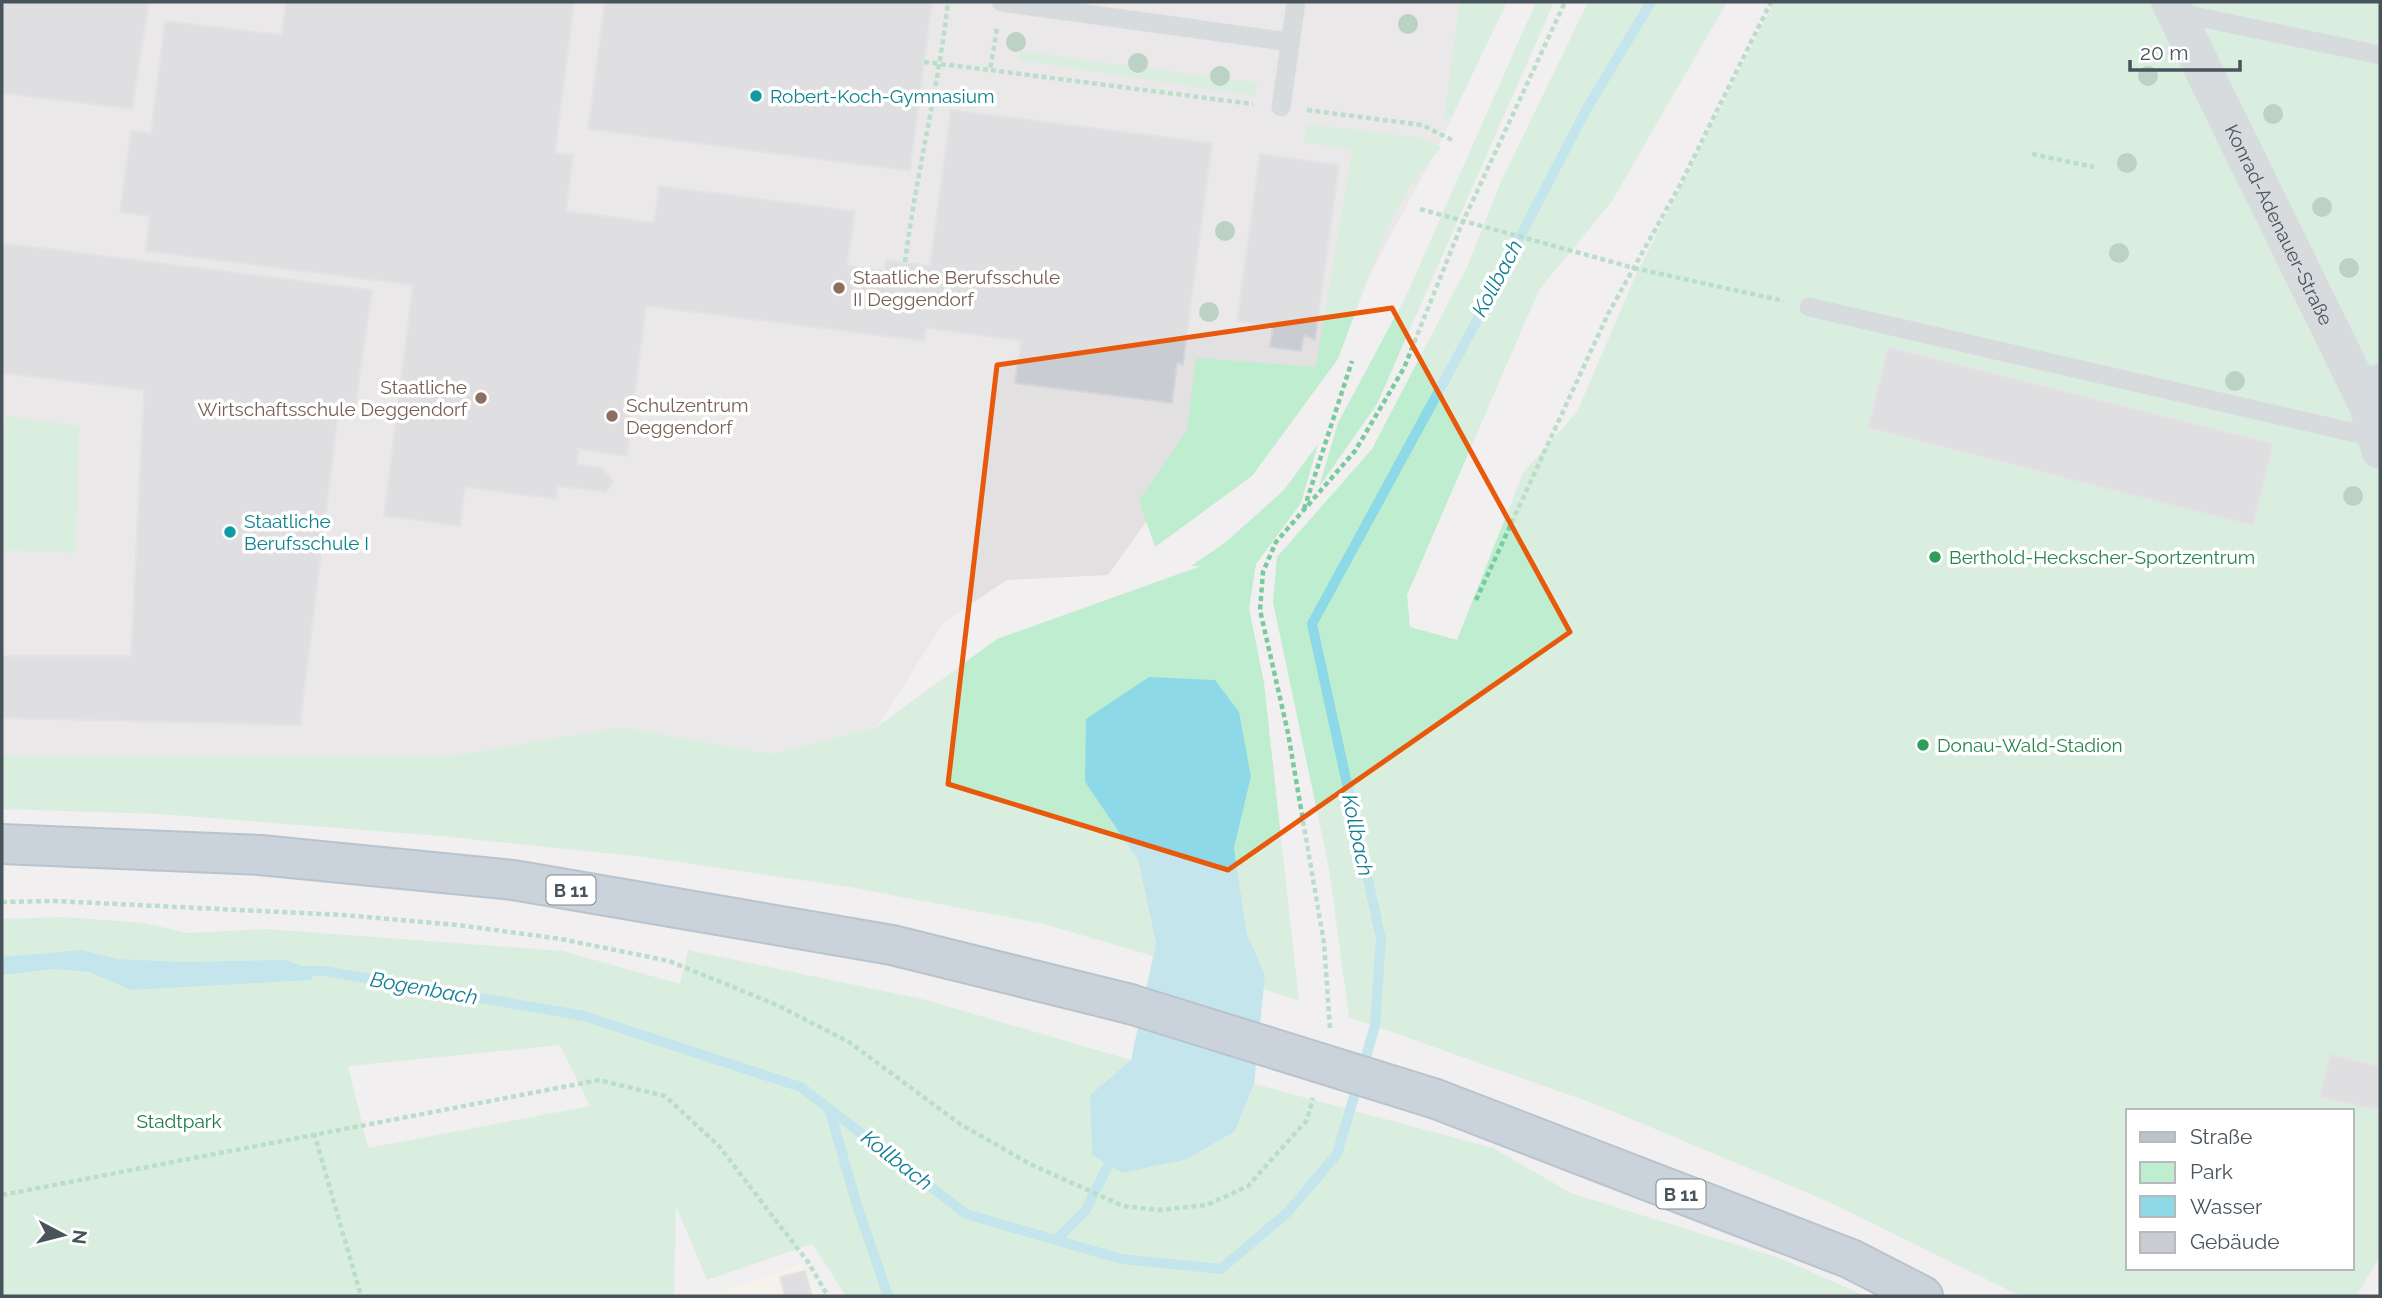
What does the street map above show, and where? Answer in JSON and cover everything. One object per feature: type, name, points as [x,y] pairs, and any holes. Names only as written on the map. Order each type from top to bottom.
[{"type":"highway","name":"B 11","points":[[2,844],[260,855],[513,880],[892,945],[1130,1004],[1436,1099],[1851,1259],[1923,1296]]},
{"type":"street","name":"Konrad-Adenauer-Straße","points":[[2173,7],[2368,378],[2368,407],[2379,444]]},
{"type":"lane","points":[[1280,107],[1296,2]]},
{"type":"lane","points":[[1001,3],[1290,42]]},
{"type":"lane","points":[[2173,7],[2380,55]]},
{"type":"lane","points":[[1809,307],[2379,444]]},
{"type":"path","points":[[905,262],[911,213],[941,64],[948,2]]},
{"type":"path","points":[[1330,1031],[1324,943],[1288,733],[1260,610],[1262,572],[1276,542],[1355,451],[1404,368],[1461,226],[1564,2]]},
{"type":"path","points":[[1476,600],[1608,314],[1680,185],[1771,2]]},
{"type":"path","points":[[990,70],[1001,3]]},
{"type":"path","points":[[924,62],[1422,125],[1452,140]]},
{"type":"path","points":[[2032,154],[2082,167],[2094,167]]},
{"type":"path","points":[[1420,209],[1634,268],[1809,307]]},
{"type":"path","points":[[1303,513],[1352,361]]},
{"type":"path","points":[[2,902],[55,901],[288,912],[458,925],[561,939],[669,961],[777,1005],[849,1042],[960,1124],[1098,1198],[1123,1206],[1158,1210],[1207,1205],[1248,1186],[1307,1120],[1314,1094]]},
{"type":"path","points":[[2,1195],[598,1080],[665,1096],[718,1145],[808,1262],[828,1296]]},
{"type":"path","points":[[314,1133],[360,1296]]},
{"type":"highlighted area","points":[[1392,308],[1570,632],[1228,870],[948,784],[997,365]]},
{"type":"shaded area","name":"Schulzentrum Deggendorf","points":[[2,2],[1504,2],[1440,143],[1316,376],[1194,455],[1108,575],[1007,580],[944,622],[877,727],[772,754],[619,727],[452,756],[310,757],[2,756]]},
{"type":"shaded area","points":[[803,1264],[819,1296],[705,1296]]},
{"type":"green space","points":[[1460,2],[1507,2],[1452,117],[1444,118]]},
{"type":"green space","points":[[1536,2],[1554,2],[1377,404],[1319,487],[1338,423],[1406,296]]},
{"type":"green space","name":"Berthold-Heckscher-Sportzentrum","points":[[1588,2],[1727,2],[1612,201],[1539,290],[1407,595],[1410,627],[1457,640],[1523,473],[1577,412],[1634,279],[1774,2],[2380,2],[2380,1257],[2356,1296],[2020,1296],[1827,1201],[1595,1104],[1349,1017],[1329,868],[1273,602],[1277,557],[1372,449],[1468,265],[1500,184]]},
{"type":"green space","points":[[1020,51],[1257,83],[1256,96],[1018,60]]},
{"type":"green space","points":[[1307,124],[1422,138],[1441,147],[1411,185],[1385,233],[1338,359],[1252,476],[1155,547],[1139,500],[1187,430],[1196,358],[1316,367],[1352,150],[1304,142]]},
{"type":"green space","points":[[6,416],[79,426],[76,553],[2,550],[2,444]]},
{"type":"green space","points":[[1318,444],[1301,503],[1256,564],[1249,608],[1264,683],[1299,1001],[1263,989],[1265,975],[1247,934],[1234,848],[1251,777],[1085,782],[1138,860],[1156,943],[1153,956],[1044,924],[850,887],[644,857],[441,836],[159,814],[2,809],[2,756],[452,756],[619,727],[772,754],[877,727],[997,639],[1201,566],[1191,566],[1226,542],[1284,490]]},
{"type":"green space","name":"Stadtpark","points":[[62,917],[145,923],[186,933],[266,929],[563,951],[680,984],[688,950],[926,1000],[1131,1060],[1090,1095],[1092,1155],[1122,1173],[1235,1131],[1254,1084],[1493,1148],[1571,1193],[1782,1259],[1866,1296],[846,1296],[812,1244],[707,1280],[676,1206],[674,1296],[2,1296],[2,919]],"holes":[[[560,1045],[590,1106],[368,1148],[348,1066]]]},
{"type":"water","points":[[1149,677],[1215,680],[1239,712],[1251,777],[1234,848],[1247,934],[1265,975],[1254,1084],[1235,1131],[1187,1159],[1122,1173],[1092,1155],[1090,1095],[1131,1060],[1156,943],[1138,860],[1085,782],[1086,719]]},
{"type":"water","points":[[82,950],[118,959],[183,962],[286,960],[316,971],[311,980],[131,990],[89,972],[54,969],[2,975],[2,957]]},
{"type":"building","points":[[2,2],[149,2],[132,109],[2,93]]},
{"type":"building","points":[[286,2],[574,2],[555,153],[573,155],[566,211],[654,223],[659,186],[855,211],[847,266],[885,271],[886,260],[930,266],[951,110],[1212,143],[1183,364],[1177,363],[1172,403],[1015,383],[1021,341],[926,328],[924,341],[646,306],[627,456],[579,449],[577,465],[602,468],[613,481],[606,492],[558,486],[556,499],[465,487],[460,526],[384,516],[413,285],[146,251],[150,216],[120,212],[131,131],[151,133],[165,21],[282,35]]},
{"type":"building","name":"Robert-Koch-Gymnasium","points":[[605,2],[932,2],[910,171],[588,129]]},
{"type":"building","points":[[1260,154],[1339,165],[1315,340],[1304,335],[1301,351],[1270,347],[1273,327],[1237,321]]},
{"type":"building","name":"Staatliche Berufsschule I","points":[[2,243],[372,290],[355,408],[339,406],[300,725],[2,718],[2,656],[131,656],[144,390],[2,373]]},
{"type":"building","points":[[1888,347],[2273,444],[2253,525],[1868,428]]},
{"type":"building","points":[[2330,1055],[2380,1066],[2380,1110],[2320,1097]]},
{"type":"building","points":[[805,1271],[812,1296],[785,1296],[780,1277]]},
{"type":"waterway","name":"Kollbach","points":[[304,971],[324,971],[584,1016],[801,1087],[966,1214],[1121,1259],[1221,1269],[1289,1211],[1337,1154],[1375,1026],[1381,939],[1312,624],[1465,343],[1586,110],[1651,2]]},
{"type":"waterway","points":[[829,1108],[856,1202],[888,1296]]},
{"type":"waterway","points":[[1056,1240],[1086,1210],[1108,1165]]},
{"type":"place","name":"Robert-Koch-Gymnasium","points":[[756,96]]},
{"type":"place","name":"Staatliche Berufsschule II Deggendorf","points":[[839,288]]},
{"type":"place","name":"Staatliche Wirtschaftsschule Deggendorf","points":[[481,398]]},
{"type":"place","name":"Schulzentrum Deggendorf","points":[[612,416]]},
{"type":"place","name":"Staatliche Berufsschule I","points":[[230,532]]},
{"type":"place","name":"Berthold-Heckscher-Sportzentrum","points":[[1935,557]]},
{"type":"place","name":"Donau-Wald-Stadion","points":[[1923,745]]},
{"type":"water label","name":"Bogenbach","points":[[424,988]]}]
